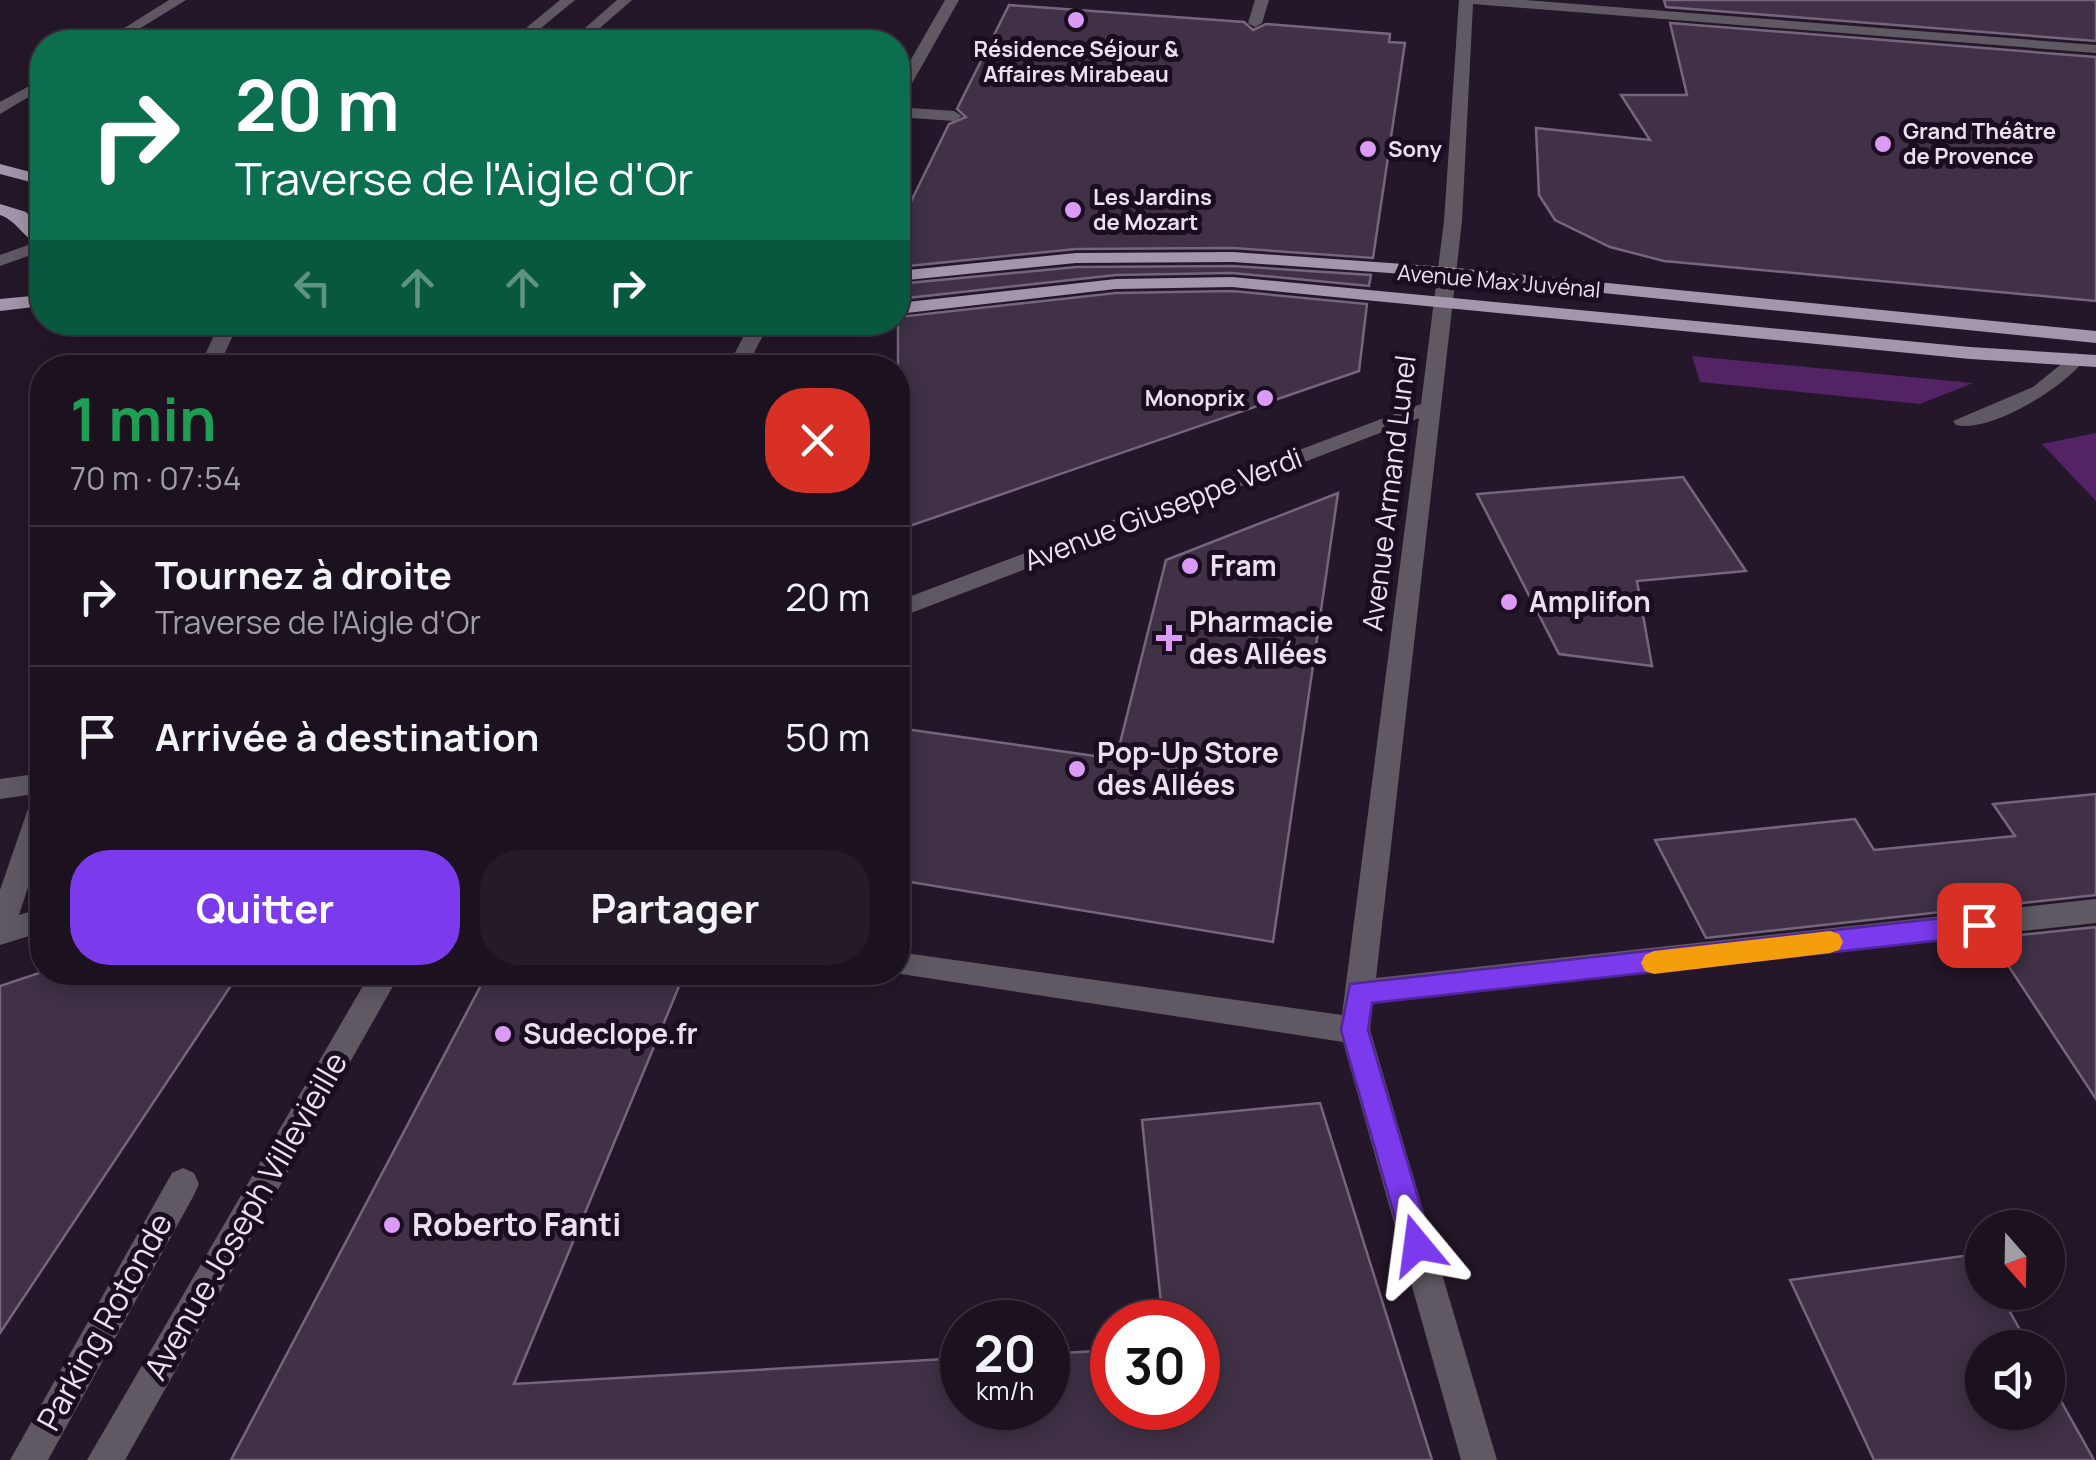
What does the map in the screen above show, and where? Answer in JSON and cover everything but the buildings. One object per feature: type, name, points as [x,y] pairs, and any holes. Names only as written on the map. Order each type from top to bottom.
[{"type":"main road","points":[[0,170],[30,177]]},
{"type":"main road","points":[[0,209],[20,216],[30,228]]},
{"type":"main road","name":"Avenue Max Juvénal","points":[[910,275],[1076,258],[1233,257],[1446,272],[2096,338]]},
{"type":"main road","name":"Avenue Max Juvénal","points":[[910,308],[1116,284],[1212,282],[1950,351],[2085,360]]},
{"type":"main road","points":[[0,305],[30,302]]},
{"type":"street","points":[[130,30],[180,0]]},
{"type":"street","points":[[531,30],[568,0]]},
{"type":"street","points":[[590,30],[626,0]]},
{"type":"street","points":[[910,73],[952,0]]},
{"type":"street","points":[[1255,23],[1262,0]]},
{"type":"street","points":[[1470,0],[2096,49]]},
{"type":"street","name":"Avenue Armand Lunel","points":[[1354,1030],[1443,301],[1470,0]]},
{"type":"street","points":[[0,109],[30,90]]},
{"type":"street","points":[[910,113],[954,116]]},
{"type":"street","points":[[0,261],[30,248]]},
{"type":"street","points":[[1964,421],[2052,384],[2085,360]]},
{"type":"street","name":"Avenue Giuseppe Verdi","points":[[910,605],[1428,408]]},
{"type":"street","points":[[0,789],[30,785]]},
{"type":"street","points":[[0,932],[30,842]]},
{"type":"street","points":[[1360,992],[2096,911]]},
{"type":"street","points":[[0,932],[30,923]]},
{"type":"street","points":[[910,966],[1354,1030],[1479,1460]]},
{"type":"street","name":"Avenue Joseph Villevieille","points":[[106,1460],[380,985]]},
{"type":"street","name":"Parking Rotonde","points":[[28,1460],[183,1184]]},
{"type":"shaded area","points":[[1692,356],[1973,383],[1920,404],[1700,382]]},
{"type":"shaded area","points":[[2096,433],[2096,501],[2042,444]]},
{"type":"slow traffic","points":[[1654,963],[1830,942]]},
{"type":"place","name":"Résidence Séjour & Affaires Mirabeau","points":[[1076,20]]},
{"type":"place","name":"Grand Théâtre de Provence","points":[[1883,144]]},
{"type":"place","name":"Sony","points":[[1368,149]]},
{"type":"place","name":"Les Jardins de Mozart","points":[[1073,210]]},
{"type":"place","name":"Monoprix","points":[[1265,398]]},
{"type":"place","name":"Fram","points":[[1190,566]]},
{"type":"place","name":"Amplifon","points":[[1509,602]]},
{"type":"place","name":"Pharmacie des Allées","points":[[1169,638]]},
{"type":"place","name":"Pop-Up Store des Allées","points":[[1077,769]]},
{"type":"place","name":"Sudeclope.fr","points":[[503,1034]]},
{"type":"place","name":"Roberto Fanti","points":[[392,1225]]},
{"type":"route","points":[[1417,1245],[1354,1030],[1360,992],[1629,966],[1979,925]]}]
